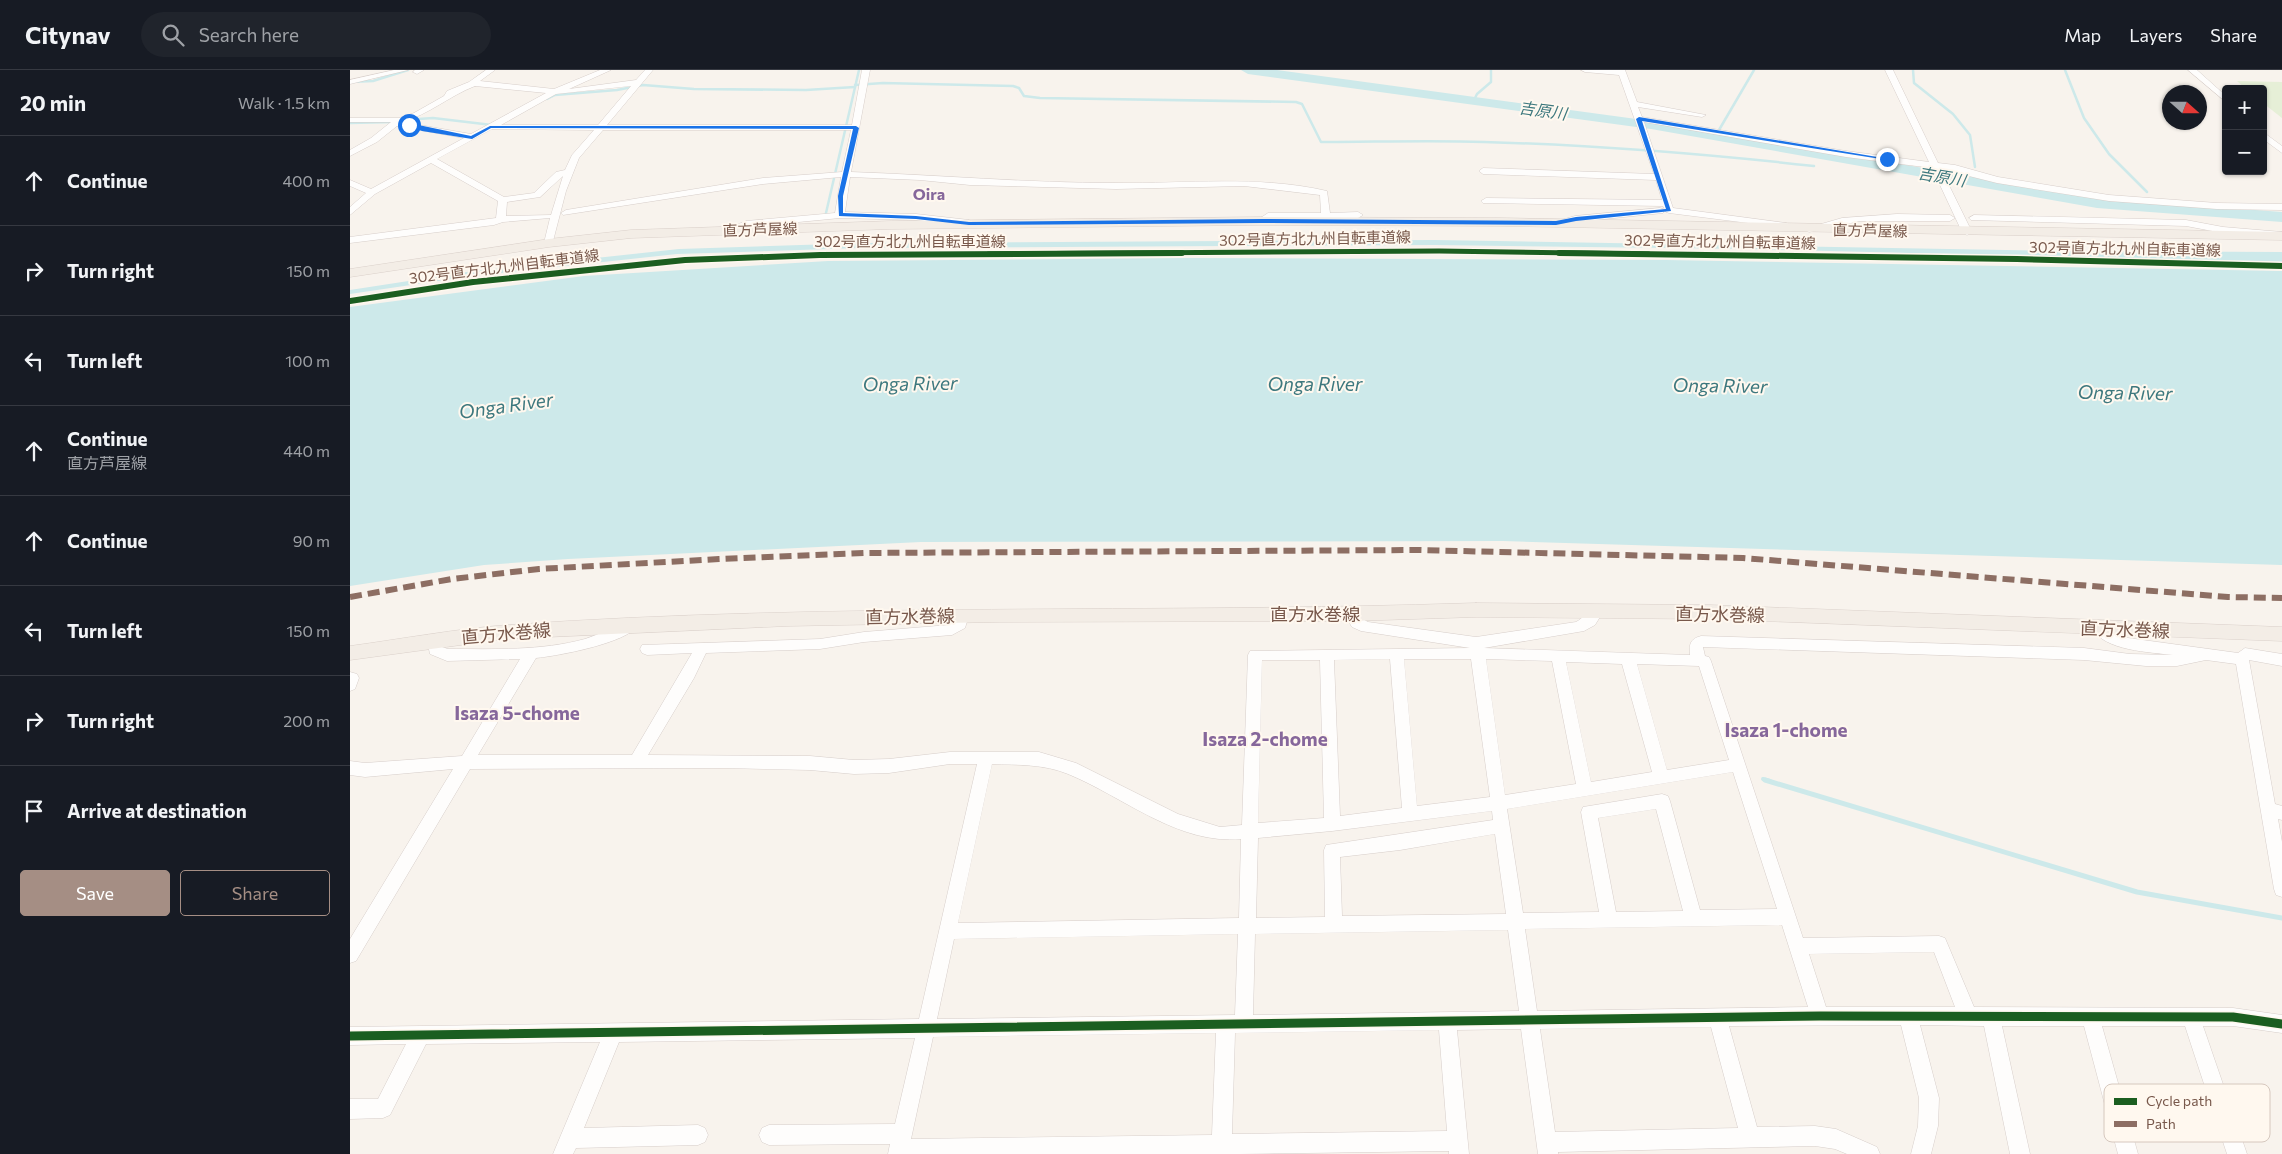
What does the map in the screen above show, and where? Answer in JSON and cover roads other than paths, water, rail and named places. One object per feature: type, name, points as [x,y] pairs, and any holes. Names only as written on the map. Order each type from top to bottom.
[{"type":"main road","name":"直方芦屋線","points":[[350,273],[548,243],[631,234],[969,224],[1262,221],[1556,223],[1968,232],[2282,236]]},
{"type":"main road","name":"直方水巻線","points":[[350,653],[434,640],[505,632],[632,624],[962,615],[1351,614],[1476,610],[1710,612],[2282,634]]},
{"type":"street","points":[[350,82],[404,70]]},
{"type":"street","points":[[350,153],[374,140],[396,122],[417,115],[447,98],[450,93],[473,83],[491,70]]},
{"type":"street","points":[[350,212],[372,192],[554,92],[607,70]]},
{"type":"street","points":[[548,243],[574,157],[650,70]]},
{"type":"street","points":[[840,215],[840,196],[856,128],[866,70]]},
{"type":"street","points":[[1585,70],[1621,72],[1639,119],[1668,207]]},
{"type":"street","points":[[1889,70],[1968,232]]},
{"type":"street","points":[[2192,70],[2222,96]]},
{"type":"street","points":[[473,83],[554,92],[637,85]]},
{"type":"street","points":[[1633,104],[1703,114],[1697,128]]},
{"type":"street","points":[[1639,119],[1846,154],[1937,167],[2004,181],[2109,198],[2217,206],[2282,207]]},
{"type":"street","points":[[350,120],[396,122],[472,138]]},
{"type":"street","points":[[490,127],[856,128]]},
{"type":"street","points":[[2267,137],[2282,150]]},
{"type":"street","points":[[432,160],[503,200],[537,196],[559,174],[568,172]]},
{"type":"street","points":[[1483,171],[1659,177]]},
{"type":"street","points":[[566,213],[764,181],[845,174],[920,177],[970,182],[1116,186],[1244,183],[1324,194],[1326,214]]},
{"type":"street","points":[[350,183],[372,192]]},
{"type":"street","points":[[501,219],[503,200]]},
{"type":"street","points":[[1486,201],[1668,207],[1792,228]]},
{"type":"street","points":[[1556,223],[1668,207]]},
{"type":"street","points":[[729,230],[746,224],[795,221],[840,215],[916,218],[969,224]]},
{"type":"street","points":[[1262,221],[1268,216],[1358,215]]},
{"type":"street","points":[[350,240],[494,222],[501,219],[547,216]]},
{"type":"street","points":[[1809,228],[1832,222],[1876,219],[1950,218]]},
{"type":"street","points":[[1974,218],[2186,223],[2222,230],[2282,236]]},
{"type":"street","points":[[1221,1149],[1248,926],[1248,832],[1255,655],[1397,654],[1477,648],[1579,627],[1590,621],[1596,612]]},
{"type":"street","points":[[1351,614],[1357,623],[1366,627],[1477,648],[1558,656],[1704,660],[1820,1016]]},
{"type":"street","points":[[646,649],[820,644],[864,637],[952,630],[960,624],[962,615]]},
{"type":"street","points":[[434,640],[435,650],[447,655],[531,654],[589,645],[609,638],[632,624]]},
{"type":"street","points":[[2099,628],[2107,636],[2128,643],[2242,659]]},
{"type":"street","points":[[1698,660],[1696,645],[1700,641],[2084,654],[2125,660],[2195,658],[2206,654]]},
{"type":"street","points":[[636,761],[690,674],[702,647]]},
{"type":"street","points":[[1477,648],[1547,1148],[1815,1136],[1836,1139],[1870,1154]]},
{"type":"street","points":[[350,954],[531,654]]},
{"type":"street","points":[[1327,654],[1332,824]]},
{"type":"street","points":[[1397,654],[1410,814]]},
{"type":"street","points":[[2282,660],[2245,654],[2242,659],[2275,810],[2282,889]]},
{"type":"street","points":[[1558,656],[1586,789]]},
{"type":"street","points":[[1628,658],[1661,777]]},
{"type":"street","points":[[350,678],[352,678],[350,685]]},
{"type":"street","points":[[900,1146],[986,757]]},
{"type":"street","points":[[350,768],[365,770],[465,762],[810,763],[854,767],[986,757],[1047,761],[1071,768],[1174,820],[1220,834],[1332,824],[1499,803],[1738,764]]},
{"type":"street","points":[[1608,921],[1589,812],[1662,801],[1694,919]]},
{"type":"street","points":[[1334,925],[1332,850],[1400,843],[1502,826]]},
{"type":"street","points":[[948,931],[1608,921],[1786,916]]},
{"type":"street","points":[[1796,946],[1939,944],[1968,1016]]},
{"type":"street","points":[[350,1036],[925,1030],[1820,1016],[2191,1017],[2233,1018],[2282,1024]]},
{"type":"street","points":[[1908,1016],[1929,1098],[1928,1126],[1921,1154]]},
{"type":"street","points":[[1992,1017],[2020,1154]]},
{"type":"street","points":[[2191,1017],[2213,1084]]},
{"type":"street","points":[[1718,1018],[1750,1138]]},
{"type":"street","points":[[2091,1018],[2109,1084]]},
{"type":"street","points":[[769,1135],[900,1146],[1221,1149],[1458,1147],[1447,1021]]},
{"type":"street","points":[[613,1034],[567,1146],[698,1135]]},
{"type":"street","points":[[350,1110],[383,1108],[421,1036]]},
{"type":"street","points":[[2233,1142],[2237,1154]]},
{"type":"water","points":[[1434,240],[2070,251],[2282,252],[2282,262],[1751,249],[1435,245],[860,248],[677,254],[465,277],[350,294],[350,290],[467,272],[679,249],[863,243]]},
{"type":"water","name":"Onga River","points":[[1188,258],[1666,260],[2282,271],[2282,565],[1503,541],[921,542],[568,559],[484,565],[350,586],[350,307],[584,276],[828,261]]},
{"type":"waterway","points":[[350,82],[373,81],[408,70]]},
{"type":"waterway","points":[[856,85],[859,70]]},
{"type":"waterway","name":"吉原川","points":[[1248,70],[1651,125],[2097,203],[2282,217]]},
{"type":"waterway","points":[[1474,100],[1477,94],[1491,82],[1491,70]]},
{"type":"waterway","points":[[1719,130],[1754,70]]},
{"type":"waterway","points":[[1913,70],[1914,83],[1953,114],[1970,135],[1975,167]]},
{"type":"waterway","points":[[2065,70],[2084,118],[2109,154],[2147,192]]},
{"type":"waterway","points":[[856,85],[883,83],[1013,86],[1019,88],[1024,96],[1040,98],[1296,102],[1302,104],[1321,142],[1464,141],[1567,145],[1691,154],[1814,166]]},
{"type":"waterway","points":[[547,99],[555,95],[617,90],[643,85],[694,89],[806,90],[855,87]]},
{"type":"waterway","points":[[826,213],[856,85]]},
{"type":"waterway","points":[[404,120],[433,118],[492,125]]},
{"type":"waterway","points":[[350,123],[393,122]]},
{"type":"waterway","points":[[1763,779],[1770,781]]},
{"type":"waterway","points":[[1765,780],[2137,892],[2282,918]]},
{"type":"district","name":"Oira","points":[[929,193]]},
{"type":"district","name":"Isaza 5-chome","points":[[517,712]]},
{"type":"district","name":"Isaza 1-chome","points":[[1786,729]]},
{"type":"district","name":"Isaza 2-chome","points":[[1265,738]]}]
